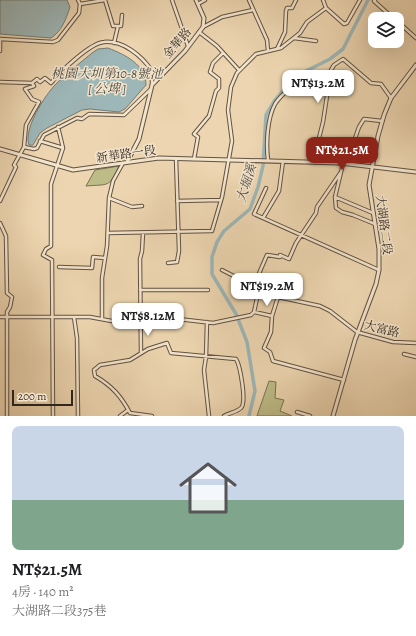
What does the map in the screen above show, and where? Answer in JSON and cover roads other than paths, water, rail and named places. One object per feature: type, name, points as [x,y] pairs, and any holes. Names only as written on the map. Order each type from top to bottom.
[{"type":"street","points":[[78,0],[81,4]]},
{"type":"street","points":[[0,51],[0,39],[49,43],[58,40],[79,14],[83,0]]},
{"type":"street","points":[[81,4],[105,0],[113,26],[118,26]]},
{"type":"street","points":[[172,0],[188,46]]},
{"type":"street","name":"金華路","points":[[127,162],[139,139],[152,87],[203,27],[204,18],[196,0]]},
{"type":"street","points":[[198,4],[205,0]]},
{"type":"street","points":[[249,0],[267,40],[268,50]]},
{"type":"street","points":[[277,49],[285,32],[287,8],[292,8],[296,0]]},
{"type":"street","points":[[323,0],[326,8],[340,22],[345,24],[360,0]]},
{"type":"street","points":[[375,0],[374,1],[386,12]]},
{"type":"street","points":[[108,233],[177,233],[212,231],[221,200],[232,141],[228,118],[229,96],[234,79],[239,70],[256,54],[277,49],[294,38],[307,22],[326,8]]},
{"type":"street","points":[[203,27],[222,17],[253,10]]},
{"type":"street","points":[[114,43],[118,26],[121,26],[122,15]]},
{"type":"street","points":[[404,27],[416,38]]},
{"type":"street","points":[[199,32],[217,46],[239,70]]},
{"type":"street","points":[[294,38],[316,41]]},
{"type":"street","points":[[0,82],[32,83],[37,79],[40,82],[45,78],[50,83],[93,46],[103,42],[114,43],[136,53],[152,71],[152,87],[124,115],[89,114],[82,119],[77,118],[44,135],[37,148],[34,150],[24,147]]},
{"type":"street","points":[[194,159],[198,137],[194,134],[209,116],[220,86],[219,79],[210,72],[214,63],[223,53]]},
{"type":"street","points":[[313,162],[323,122],[331,70],[342,59],[371,83],[382,84],[391,98]]},
{"type":"street","name":"大湖路二段","points":[[333,416],[357,332],[376,284],[379,270],[379,249],[369,185],[382,121],[391,98],[416,65]]},
{"type":"street","points":[[268,160],[270,123],[275,105],[291,87],[303,78]]},
{"type":"street","points":[[0,201],[16,167],[14,165],[24,147],[26,126],[39,102],[32,99],[25,89],[34,86],[32,83]]},
{"type":"street","points":[[375,152],[355,150],[352,147],[359,127],[364,119],[382,121]]},
{"type":"street","points":[[54,416],[52,260],[43,255],[46,249],[51,246],[51,184],[63,148],[58,128]]},
{"type":"street","points":[[40,141],[63,148]]},
{"type":"street","name":"新華路一段","points":[[0,149],[57,167],[73,170],[159,158],[176,158],[313,162],[372,166],[416,172]]},
{"type":"street","points":[[168,263],[177,262],[179,251],[177,233],[176,158]]},
{"type":"street","points":[[263,218],[279,190],[283,161]]},
{"type":"street","points":[[102,318],[102,278],[108,233],[109,198],[113,181],[123,163]]},
{"type":"street","points":[[343,164],[334,204],[339,210],[375,224]]},
{"type":"street","points":[[254,285],[266,255],[280,257],[280,255],[289,258],[301,235],[341,172]]},
{"type":"street","points":[[266,188],[254,214],[379,270]]},
{"type":"street","points":[[335,197],[373,213]]},
{"type":"street","points":[[109,198],[132,206],[142,206]]},
{"type":"street","points":[[177,201],[221,200]]},
{"type":"street","points":[[0,223],[6,236],[7,293],[12,297],[10,307],[7,312],[7,416]]},
{"type":"street","points":[[141,353],[140,290],[143,233]]},
{"type":"street","points":[[59,267],[92,268],[93,257],[105,258]]},
{"type":"street","name":"大富路","points":[[222,270],[278,297],[325,308],[357,332],[393,342],[416,343]]},
{"type":"street","points":[[0,317],[102,318],[116,322],[178,319],[213,323],[251,315],[254,312],[259,289]]},
{"type":"street","points":[[140,290],[208,290]]},
{"type":"street","points":[[278,297],[272,316],[271,332],[264,348],[272,355],[273,361],[344,380]]},
{"type":"street","points":[[254,312],[272,316]]},
{"type":"street","points":[[74,318],[77,338],[78,416]]},
{"type":"street","points":[[207,322],[204,370],[208,416]]},
{"type":"street","points":[[152,416],[132,414],[115,390],[95,376],[93,371],[100,366],[130,360],[148,349],[167,343],[171,353],[237,360],[242,382],[243,404],[241,408],[224,416]]},
{"type":"street","points":[[404,354],[416,357]]},
{"type":"street","points":[[120,416],[124,415],[128,410]]},
{"type":"street","points":[[297,412],[310,416]]},
{"type":"water","points":[[0,0],[67,0],[70,7],[61,28],[51,38],[0,34]]},
{"type":"water","name":"桃園大圳第10-8號池 [ 公埤 ]","points":[[108,48],[122,54],[139,66],[143,72],[146,85],[125,109],[119,112],[90,109],[82,110],[47,128],[40,133],[33,145],[29,145],[29,130],[32,122],[51,89],[92,53],[98,49]]},
{"type":"waterway","name":"大堀溪","points":[[249,416],[255,391],[247,342],[236,314],[212,274],[212,257],[217,242],[224,231],[250,209],[258,187],[263,166],[266,115],[275,100],[294,77],[330,59],[343,49],[368,0]]}]
